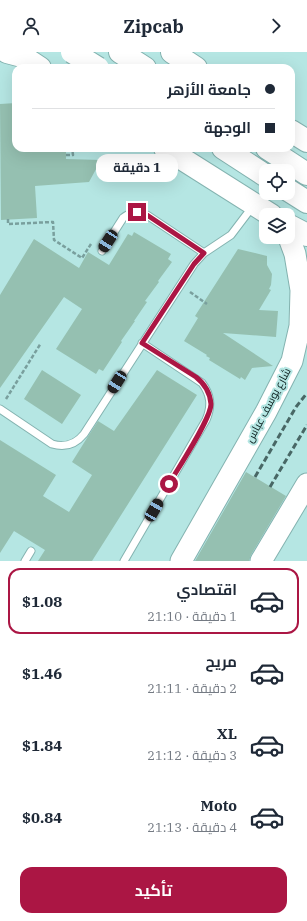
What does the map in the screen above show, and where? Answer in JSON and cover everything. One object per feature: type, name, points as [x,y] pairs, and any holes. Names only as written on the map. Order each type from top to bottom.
[{"type":"main road","points":[[7,52],[22,56],[34,64]]},
{"type":"main road","points":[[72,52],[92,64]]},
{"type":"main road","points":[[83,64],[90,52]]},
{"type":"main road","points":[[172,52],[190,64]]},
{"type":"main road","points":[[295,134],[307,141]]},
{"type":"main road","points":[[171,152],[260,208]]},
{"type":"main road","points":[[228,152],[259,172]]},
{"type":"main road","points":[[273,152],[307,174]]},
{"type":"main road","points":[[295,194],[307,202]]},
{"type":"main road","points":[[295,229],[307,235]]},
{"type":"main road","name":"شارع يوسف عباس","points":[[181,561],[266,412],[292,361],[300,326],[301,290],[295,254],[291,244]]},
{"type":"main road","points":[[266,412],[276,405],[283,396],[307,356]]},
{"type":"main road","points":[[261,561],[307,484]]},
{"type":"lane","points":[[102,251],[123,218],[137,212],[147,215],[204,253]]},
{"type":"lane","points":[[0,409],[52,444],[62,446],[73,444],[84,434],[194,264],[204,253],[231,235],[244,219],[259,212]]},
{"type":"lane","points":[[124,561],[206,420],[211,405],[207,389],[202,382],[142,343]]},
{"type":"lane","points":[[25,561],[31,551]]},
{"type":"path","points":[[66,155],[73,155],[73,152]]},
{"type":"path","points":[[8,220],[8,224],[53,222],[54,240],[82,258],[91,244],[102,251]]},
{"type":"path","points":[[180,284],[207,304]]},
{"type":"path","points":[[4,401],[41,343]]},
{"type":"building","points":[[12,103],[12,152],[66,152],[66,159],[101,160],[89,182],[35,186],[37,218],[1,220],[0,104]]},
{"type":"building","points":[[134,232],[171,254],[168,259],[172,262],[145,301],[147,302],[103,371],[99,369],[96,374],[56,349],[82,309],[64,297],[0,388],[0,295],[34,239],[79,268],[88,252],[109,265],[128,234],[132,236]]},
{"type":"building","points":[[238,249],[267,256],[267,265],[272,274],[269,289],[271,290],[259,310],[278,311],[276,337],[223,333],[273,366],[252,368],[245,380],[241,377],[240,379],[209,360],[210,358],[206,356],[207,355],[184,341],[198,318],[195,316]]},
{"type":"building","points":[[42,370],[81,395],[62,424],[24,399]]},
{"type":"building","points":[[157,370],[197,395],[92,561],[38,561],[45,550],[14,531],[0,553],[0,440],[56,475],[43,496],[69,512],[92,475],[72,462],[98,421],[114,431]]},
{"type":"building","points":[[246,472],[286,496],[251,555],[249,561],[195,561]]},
{"type":"railway","points":[[255,477],[296,407],[307,393]]},
{"type":"railway","points":[[270,487],[307,425]]},
{"type":"route","points":[[137,212],[147,215],[204,253],[194,264],[142,343],[196,377],[207,389],[210,397],[211,405],[206,420],[169,484]]}]
